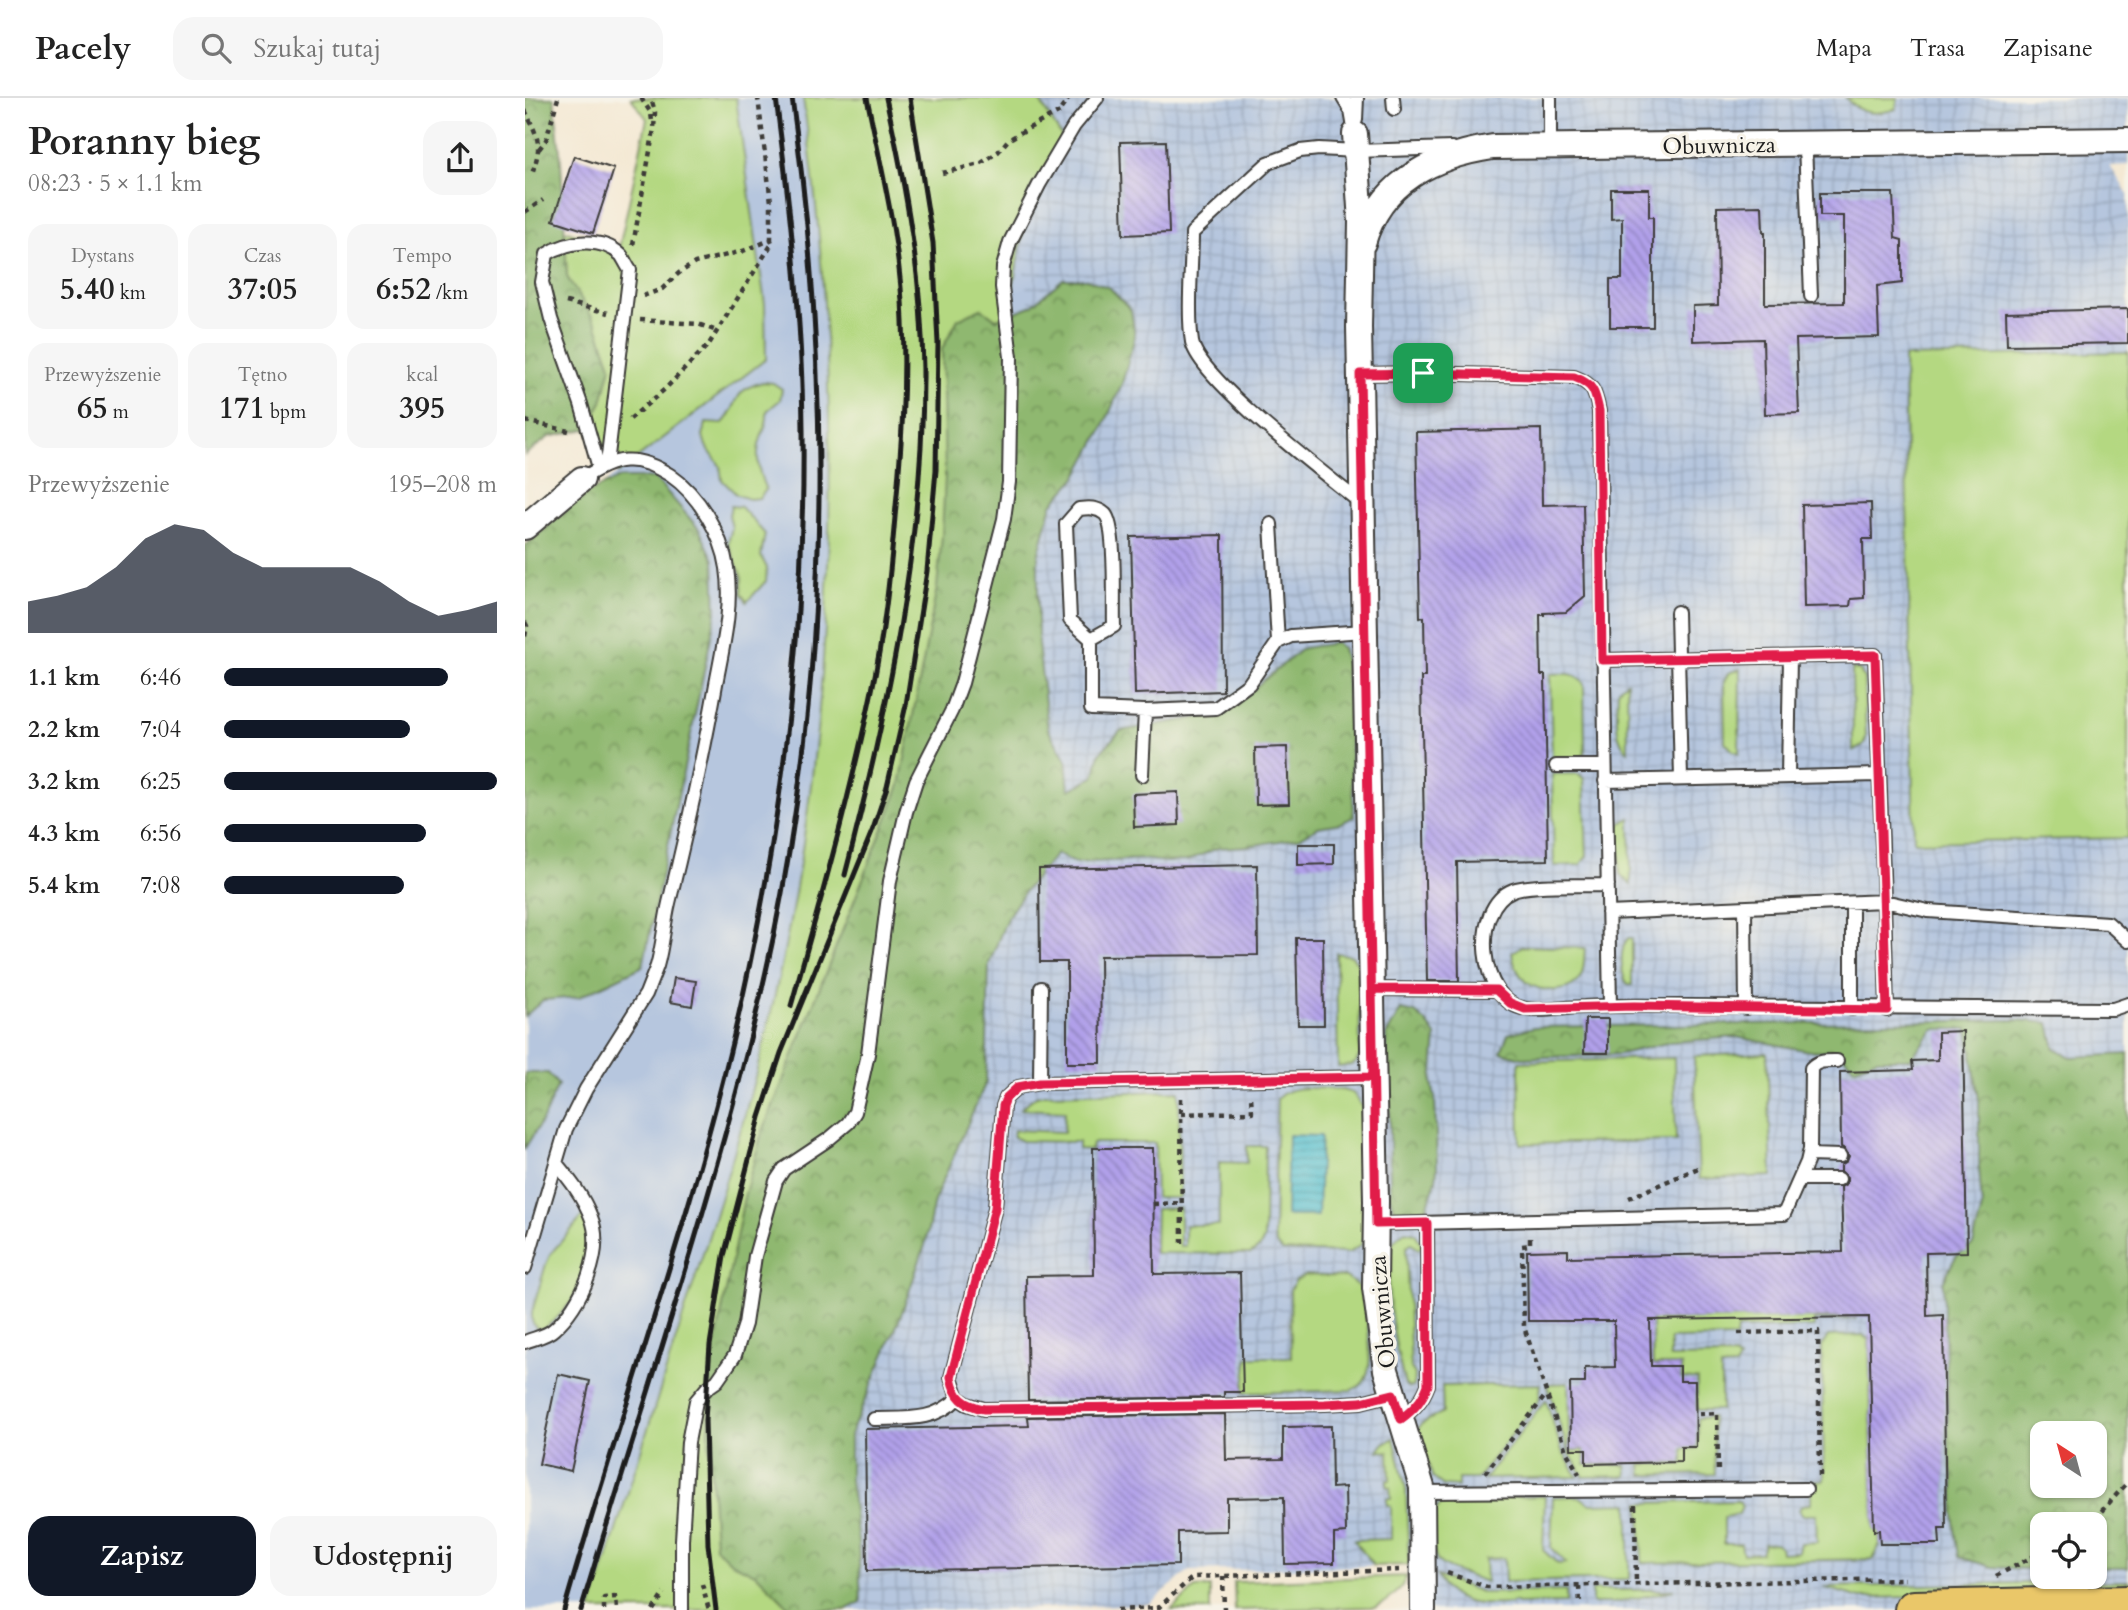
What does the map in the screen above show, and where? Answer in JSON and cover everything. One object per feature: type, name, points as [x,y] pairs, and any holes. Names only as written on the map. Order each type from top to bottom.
[{"type":"main road","points":[[1912,1595],[2128,1605]]},
{"type":"street","name":"Obuwnicza","points":[[1361,254],[1369,225],[1392,190],[1437,160],[1465,151],[1493,147],[1550,146],[2128,140]]},
{"type":"street","name":"Obuwnicza","points":[[1356,143],[1361,254],[1360,374],[1375,1287],[1386,1370],[1422,1492],[1423,1610]]},
{"type":"street","points":[[525,527],[596,470]]},
{"type":"lane","points":[[682,1610],[682,1540],[688,1442],[696,1401],[717,1381],[735,1355],[745,1324],[755,1256],[776,1181],[785,1169],[848,1123],[855,1112],[868,1054],[890,881],[906,812],[916,781],[952,710],[962,683],[1004,519],[1009,482],[1012,376],[1002,287],[1003,267],[1010,242],[1033,197],[1074,126],[1097,98]]},
{"type":"lane","points":[[1343,98],[1351,111],[1356,143]]},
{"type":"lane","points":[[1356,143],[1357,98]]},
{"type":"lane","points":[[1550,98],[1550,146]]},
{"type":"lane","points":[[1363,505],[1226,390],[1202,364],[1192,343],[1192,233],[1268,163],[1300,151],[1356,143],[1493,147]]},
{"type":"lane","points":[[1805,144],[1811,296]]},
{"type":"lane","points":[[574,242],[604,246],[621,256],[629,270],[610,436],[596,470],[591,436],[551,319],[542,282],[547,254],[574,242]]},
{"type":"lane","points":[[1360,374],[1574,377],[1588,382],[1595,394],[1599,411],[1610,1006]]},
{"type":"lane","points":[[591,436],[610,436]]},
{"type":"lane","points":[[525,1268],[566,1129],[586,1089],[646,994],[657,966],[702,765],[730,596],[727,566],[718,540],[694,497],[679,481],[649,463],[624,460],[596,470]]},
{"type":"lane","points":[[1091,639],[1114,626],[1112,530],[1105,515],[1092,507],[1079,509],[1066,524],[1070,620],[1091,639],[1091,709],[1216,708],[1249,684],[1278,642],[1291,635],[1365,631]]},
{"type":"lane","points":[[1272,524],[1278,642]]},
{"type":"lane","points":[[1677,612],[1681,779]]},
{"type":"lane","points":[[1602,660],[1875,655],[1887,1010]]},
{"type":"lane","points":[[1788,777],[1790,657]]},
{"type":"lane","points":[[1142,775],[1145,710]]},
{"type":"lane","points":[[1556,766],[1605,766]]},
{"type":"lane","points":[[1605,781],[1879,775]]},
{"type":"lane","points":[[1608,885],[1527,887],[1511,891],[1495,904],[1488,915],[1486,932],[1488,965],[1496,990],[1510,1003],[1525,1009],[1610,1006],[1887,1010],[2113,1009],[2128,1004]]},
{"type":"lane","points":[[1608,914],[1884,901],[1928,911],[2108,923],[2128,941]]},
{"type":"lane","points":[[1852,904],[1852,1009]]},
{"type":"lane","points":[[1745,908],[1746,1008]]},
{"type":"lane","points":[[1040,1083],[1041,988]]},
{"type":"lane","points":[[1372,989],[1496,990]]},
{"type":"lane","points":[[1376,1224],[1784,1214],[1809,1155],[1811,1068],[1821,1061],[1837,1061]]},
{"type":"lane","points":[[1373,1077],[1040,1083],[1018,1087],[1006,1098],[1003,1106],[995,1208],[951,1377],[958,1398],[984,1409],[1325,1404],[1361,1402],[1393,1394]]},
{"type":"lane","points":[[1809,1155],[1840,1156]]},
{"type":"lane","points":[[525,1342],[553,1331],[576,1304],[590,1270],[596,1236],[592,1218],[580,1193],[556,1163]]},
{"type":"lane","points":[[1800,1179],[1839,1179]]},
{"type":"lane","points":[[1401,1419],[1424,1397],[1428,1385],[1427,1223]]},
{"type":"lane","points":[[874,1419],[932,1416],[958,1398]]},
{"type":"lane","points":[[1422,1492],[1635,1492],[1807,1483]]},
{"type":"path","points":[[531,176],[539,150],[546,140],[558,98]]},
{"type":"path","points":[[641,98],[651,113],[654,129]]},
{"type":"path","points":[[629,270],[654,129],[655,112],[651,98]]},
{"type":"path","points":[[610,436],[665,389],[709,344],[773,239],[758,98]]},
{"type":"path","points":[[1059,113],[1069,98]]},
{"type":"path","points":[[942,173],[980,164],[998,152],[1008,140],[1067,108]]},
{"type":"path","points":[[525,110],[539,150]]},
{"type":"path","points":[[525,212],[543,200]]},
{"type":"path","points":[[626,301],[662,289],[695,263],[743,251],[773,239]]},
{"type":"path","points":[[525,421],[591,436]]},
{"type":"path","points":[[525,622],[525,637]]},
{"type":"path","points":[[1181,1114],[1252,1112],[1251,1079]]},
{"type":"path","points":[[1181,1081],[1182,1244]]},
{"type":"path","points":[[1624,1218],[1625,1200],[1698,1168]]},
{"type":"path","points":[[1153,1204],[1182,1203]]},
{"type":"path","points":[[1531,1220],[1530,1245],[1522,1246],[1523,1320],[1566,1451],[1583,1480]]},
{"type":"path","points":[[1738,1333],[1818,1331],[1820,1476],[1807,1483]]},
{"type":"path","points":[[1478,1482],[1547,1394]]},
{"type":"path","points":[[1699,1414],[1717,1413],[1719,1478]]},
{"type":"path","points":[[2101,1512],[2128,1482]]},
{"type":"path","points":[[1635,1492],[1636,1585]]},
{"type":"path","points":[[2005,1577],[1993,1578],[2030,1558]]},
{"type":"path","points":[[1436,1569],[1487,1587],[1636,1585],[1912,1595]]},
{"type":"path","points":[[1117,1610],[1158,1608],[1193,1577],[1408,1570]]},
{"type":"path","points":[[1223,1576],[1224,1610]]},
{"type":"path","points":[[1579,1586],[1580,1604]]},
{"type":"path","points":[[604,1610],[604,1598],[617,1597],[617,1610]]},
{"type":"shaded area","points":[[734,98],[991,98],[1012,198],[1031,313],[824,1387],[834,1610],[525,1610],[525,945],[590,494],[766,359]]},
{"type":"shaded area","points":[[1038,98],[2128,98],[2128,165],[2110,166],[2128,194],[2128,353],[1914,841],[2128,838],[2128,1610],[1411,1610],[1408,1565],[1189,1571],[1149,1604],[990,1610],[789,1610],[790,1509],[1031,188],[1065,142]]},
{"type":"green space","points":[[525,98],[554,98],[561,162],[567,277],[596,323],[611,366],[602,402],[586,429],[549,437],[525,455]]},
{"type":"green space","points":[[631,98],[736,98],[765,304],[766,359],[618,473],[586,429],[596,323],[567,277],[564,230],[619,248],[647,119]]},
{"type":"green space","points":[[803,98],[1038,98],[1065,142],[1031,188],[790,1509],[788,1610],[591,1610],[721,1196],[753,1083],[772,1008],[794,897],[811,784],[822,670],[828,555],[829,439],[825,324]]},
{"type":"green space","points":[[1846,98],[1898,98],[1896,109],[1875,113],[1857,108]]},
{"type":"green space","points":[[1063,279],[1087,279],[1110,288],[1131,310],[1135,336],[1122,384],[1102,430],[1076,478],[1052,504],[1038,556],[1038,644],[1048,729],[1066,760],[1069,790],[1094,777],[1100,753],[1120,731],[1214,715],[1241,699],[1303,648],[1336,643],[1342,648],[1346,665],[1354,817],[1341,823],[1318,827],[1299,838],[1218,848],[1187,861],[1143,859],[1075,863],[1056,854],[1027,888],[1007,918],[989,964],[986,1082],[934,1201],[925,1245],[900,1318],[850,1435],[850,1480],[858,1541],[861,1602],[845,1610],[797,1610],[789,1607],[757,1575],[731,1562],[715,1547],[709,1439],[709,1379],[744,1197],[761,1136],[900,785],[937,587],[945,476],[942,349],[958,319],[981,308],[996,319],[1031,306]]},
{"type":"green space","points":[[2128,352],[2128,838],[1914,842],[1904,357]]},
{"type":"green space","points":[[763,382],[773,383],[782,389],[780,400],[767,411],[766,425],[759,445],[759,468],[766,490],[759,498],[749,499],[737,495],[722,480],[720,466],[706,446],[703,436],[706,423],[722,424],[740,394]]},
{"type":"green space","points":[[619,478],[655,478],[699,529],[714,560],[716,613],[643,966],[579,997],[543,1000],[525,1016],[525,546],[584,494]]},
{"type":"green space","points":[[731,506],[741,507],[765,534],[761,556],[767,568],[766,581],[747,602],[741,593],[742,578],[728,543],[732,528],[729,515]]},
{"type":"green space","points":[[1852,668],[1860,671],[1864,679],[1866,739],[1863,746],[1853,751]]},
{"type":"green space","points":[[1740,669],[1739,753],[1733,751],[1725,742],[1724,682],[1728,673]]},
{"type":"green space","points":[[1550,674],[1574,675],[1584,684],[1585,748],[1584,754],[1579,758],[1552,758]]},
{"type":"green space","points":[[1627,682],[1628,751],[1620,739],[1617,723],[1618,689]]},
{"type":"green space","points":[[1552,774],[1579,774],[1584,779],[1587,856],[1580,865],[1554,866]]},
{"type":"green space","points":[[1630,818],[1631,885],[1620,874],[1619,828],[1621,823]]},
{"type":"green space","points":[[1628,938],[1632,938],[1632,985],[1628,985],[1625,980],[1622,968],[1623,948]]},
{"type":"green space","points":[[1522,946],[1585,948],[1581,976],[1575,984],[1562,989],[1549,990],[1533,986],[1521,977],[1514,962],[1512,953]]},
{"type":"green space","points":[[1336,953],[1352,956],[1359,970],[1360,1055],[1351,1065],[1338,1067]]},
{"type":"green space","points":[[1401,1010],[1415,1013],[1436,1036],[1432,1083],[1435,1098],[1436,1180],[1427,1208],[1415,1215],[1395,1215],[1390,1196],[1390,1103],[1386,1035]]},
{"type":"green space","points":[[2017,1020],[2049,1023],[2055,1049],[2071,1057],[2128,1054],[2128,1568],[2107,1568],[2107,1512],[2030,1512],[2030,1569],[1992,1567],[1959,1557],[1949,1448],[1943,1282],[1956,1256],[1973,1245],[1982,1208],[1979,1100],[1968,1029],[1934,1029],[1910,1059],[1876,1059],[1854,1068],[1839,1051],[1809,1051],[1736,1037],[1671,1042],[1620,1054],[1522,1058],[1501,1052],[1508,1034],[1534,1027]]},
{"type":"green space","points":[[1767,1053],[1772,1176],[1699,1179],[1694,1056]]},
{"type":"green space","points":[[1674,1058],[1676,1141],[1520,1144],[1519,1062]]},
{"type":"green space","points":[[525,1073],[548,1073],[558,1085],[543,1119],[525,1148]]},
{"type":"green space","points":[[1297,1089],[1338,1089],[1353,1093],[1362,1107],[1364,1234],[1361,1245],[1348,1253],[1282,1251],[1274,1237],[1277,1099]]},
{"type":"green space","points":[[1179,1091],[1180,1198],[1156,1198],[1155,1143],[1092,1143],[1091,1150],[1078,1149],[1078,1142],[1022,1141],[1013,1137],[1014,1130],[1064,1132],[1065,1111],[1020,1109],[1036,1096]]},
{"type":"green space","points":[[1247,1146],[1265,1146],[1264,1239],[1260,1247],[1250,1254],[1155,1253],[1156,1209],[1180,1208],[1180,1246],[1185,1246],[1185,1225],[1219,1225],[1219,1162],[1247,1163]]},
{"type":"green space","points":[[585,1214],[590,1240],[587,1266],[572,1301],[543,1329],[536,1328],[532,1321],[532,1312],[546,1264],[551,1253]]},
{"type":"green space","points":[[1405,1231],[1415,1233],[1422,1245],[1419,1250],[1411,1243],[1406,1248],[1411,1368],[1415,1374],[1414,1386],[1410,1388],[1405,1385],[1398,1354],[1388,1279],[1392,1245]]},
{"type":"green space","points":[[1306,1275],[1346,1277],[1358,1286],[1369,1344],[1366,1378],[1361,1385],[1351,1390],[1243,1393],[1248,1357],[1291,1357],[1290,1290],[1296,1280]]},
{"type":"green space","points":[[1856,1317],[1814,1320],[1814,1327],[1737,1329],[1736,1338],[1670,1339],[1670,1357],[1734,1356],[1739,1360],[1735,1367],[1721,1368],[1721,1410],[1697,1410],[1697,1379],[1682,1379],[1681,1365],[1653,1365],[1652,1320]]},
{"type":"green space","points":[[1864,1335],[1869,1338],[1874,1530],[1879,1530],[1880,1544],[1873,1559],[1642,1563],[1640,1503],[1739,1501],[1742,1507],[1739,1514],[1724,1517],[1724,1544],[1741,1544],[1743,1554],[1761,1553],[1764,1544],[1776,1543],[1780,1546],[1781,1553],[1798,1552],[1800,1543],[1817,1542],[1816,1515],[1802,1515],[1799,1510],[1802,1505],[1811,1504],[1811,1481],[1824,1480],[1822,1346],[1828,1336]]},
{"type":"green space","points":[[1568,1383],[1569,1451],[1584,1450],[1585,1465],[1626,1465],[1627,1476],[1584,1477],[1568,1451],[1547,1384]]},
{"type":"green space","points":[[1541,1384],[1539,1400],[1477,1479],[1458,1479],[1458,1487],[1444,1486],[1433,1478],[1417,1431],[1421,1424],[1443,1412],[1442,1386]]},
{"type":"green space","points":[[1546,1400],[1562,1451],[1578,1477],[1484,1479]]},
{"type":"green space","points":[[1713,1417],[1715,1474],[1642,1475],[1641,1464],[1683,1464],[1683,1449],[1698,1448],[1698,1418]]},
{"type":"green space","points":[[1394,1438],[1406,1489],[1409,1565],[1374,1566],[1354,1540],[1391,1539],[1391,1506],[1387,1505],[1387,1498],[1391,1498],[1390,1487],[1387,1487],[1387,1480],[1390,1480],[1389,1452],[1378,1451],[1384,1443]]},
{"type":"green space","points":[[1545,1496],[1543,1550],[1558,1564],[1566,1563],[1551,1548],[1553,1497],[1578,1496],[1591,1504],[1629,1503],[1629,1579],[1505,1582],[1504,1558],[1485,1559],[1486,1582],[1449,1569],[1437,1559],[1433,1546],[1433,1522],[1436,1510],[1443,1502],[1454,1499]]},
{"type":"green space","points":[[1407,1576],[1394,1595],[1375,1607],[1235,1610],[1234,1582]]},
{"type":"green space","points":[[1437,1576],[1484,1593],[1566,1591],[1566,1603],[1468,1602],[1451,1594]]},
{"type":"green space","points":[[2107,1581],[2128,1581],[2128,1593],[1860,1598],[1823,1587],[2030,1583],[2030,1589],[2107,1589]]},
{"type":"green space","points":[[1210,1587],[1210,1610],[1171,1610],[1195,1588]]},
{"type":"green space","points":[[1592,1590],[1674,1590],[1614,1603],[1592,1603]]},
{"type":"water","points":[[1288,1135],[1321,1136],[1318,1216],[1286,1216]]},
{"type":"building","points":[[1166,141],[1169,233],[1123,235],[1120,142]]},
{"type":"building","points":[[574,156],[614,169],[593,233],[553,220]]},
{"type":"building","points":[[1611,189],[1649,189],[1649,217],[1653,217],[1653,327],[1610,327],[1610,279],[1622,279],[1622,218],[1611,219]]},
{"type":"building","points":[[1820,193],[1893,193],[1895,238],[1902,240],[1902,283],[1877,286],[1879,337],[1796,339],[1799,413],[1765,414],[1763,339],[1693,341],[1693,306],[1718,305],[1717,207],[1762,206],[1765,232],[1765,304],[1844,303],[1844,216],[1820,216]]},
{"type":"building","points":[[2128,309],[2128,343],[2007,345],[2006,312]]},
{"type":"building","points":[[1541,429],[1542,505],[1583,504],[1585,596],[1566,612],[1540,615],[1541,675],[1545,675],[1548,860],[1457,862],[1459,981],[1427,981],[1421,677],[1425,677],[1424,617],[1420,618],[1416,432]]},
{"type":"building","points":[[1871,503],[1872,539],[1863,539],[1864,598],[1851,599],[1850,606],[1804,607],[1802,505]]},
{"type":"building","points":[[1222,535],[1223,691],[1135,694],[1131,537]]},
{"type":"building","points":[[1287,747],[1289,804],[1256,805],[1255,748]]},
{"type":"building","points":[[1178,792],[1179,825],[1134,827],[1133,794]]},
{"type":"building","points":[[1298,844],[1334,844],[1334,864],[1298,865]]},
{"type":"building","points":[[1257,865],[1258,955],[1100,956],[1101,1063],[1067,1063],[1067,962],[1040,962],[1039,869]]},
{"type":"building","points":[[1296,938],[1323,938],[1324,1025],[1298,1025]]},
{"type":"building","points":[[674,978],[696,981],[692,1006],[670,1002]]},
{"type":"building","points":[[1585,1019],[1608,1019],[1608,1053],[1584,1053]]},
{"type":"building","points":[[1963,1031],[1967,1252],[1926,1253],[1927,1316],[1943,1315],[1946,1529],[1939,1529],[1940,1544],[1880,1544],[1879,1530],[1874,1531],[1869,1317],[1650,1320],[1651,1366],[1680,1366],[1680,1381],[1695,1381],[1696,1447],[1681,1447],[1681,1462],[1586,1464],[1586,1449],[1571,1449],[1570,1383],[1585,1383],[1585,1368],[1615,1367],[1614,1321],[1528,1321],[1527,1251],[1568,1250],[1568,1257],[1843,1252],[1841,1187],[1846,1184],[1848,1178],[1841,1171],[1841,1165],[1849,1156],[1841,1147],[1840,1072],[1913,1070],[1912,1061],[1938,1060],[1938,1032]]},
{"type":"building","points":[[1093,1148],[1153,1148],[1154,1274],[1240,1273],[1243,1392],[1224,1392],[1224,1397],[1028,1400],[1026,1276],[1094,1275]]},
{"type":"building","points":[[558,1374],[590,1381],[571,1471],[539,1464]]},
{"type":"building","points":[[1225,1414],[1226,1460],[1283,1459],[1283,1427],[1331,1426],[1332,1488],[1345,1487],[1346,1533],[1334,1534],[1334,1563],[1285,1564],[1284,1497],[1227,1498],[1227,1531],[1178,1532],[1178,1565],[867,1571],[865,1429],[1029,1426],[1028,1417]]},
{"type":"railway","points":[[564,1610],[681,1230],[724,1077],[757,930],[780,788],[796,645],[803,502],[803,430],[794,264],[776,98]]},
{"type":"railway","points":[[581,1610],[684,1276],[732,1109],[773,939],[792,835],[806,730],[819,520],[813,308],[805,203],[792,98]]},
{"type":"railway","points":[[791,1006],[844,812],[871,695],[886,606],[897,493],[904,346],[899,265],[867,98]]},
{"type":"railway","points":[[845,875],[875,751],[901,625],[922,434],[920,301],[906,199],[886,98]]},
{"type":"railway","points":[[716,1610],[708,1544],[705,1420],[710,1345],[724,1256],[760,1117],[781,1053],[873,829],[887,787],[906,705],[927,571],[936,470],[938,343],[933,243],[910,98]]},
{"type":"route","points":[[1423,373],[1574,377],[1588,382],[1595,394],[1599,411],[1602,660],[1875,655],[1887,1010],[1686,1006],[1525,1009],[1510,1003],[1496,990],[1372,989],[1376,1224],[1427,1223],[1428,1385],[1424,1397],[1416,1407],[1401,1419],[1393,1394],[1361,1402],[1325,1404],[976,1408],[958,1398],[951,1377],[995,1208],[1001,1119],[1003,1106],[1011,1091],[1024,1084],[1040,1083],[1373,1077],[1360,374],[1423,373]]}]
